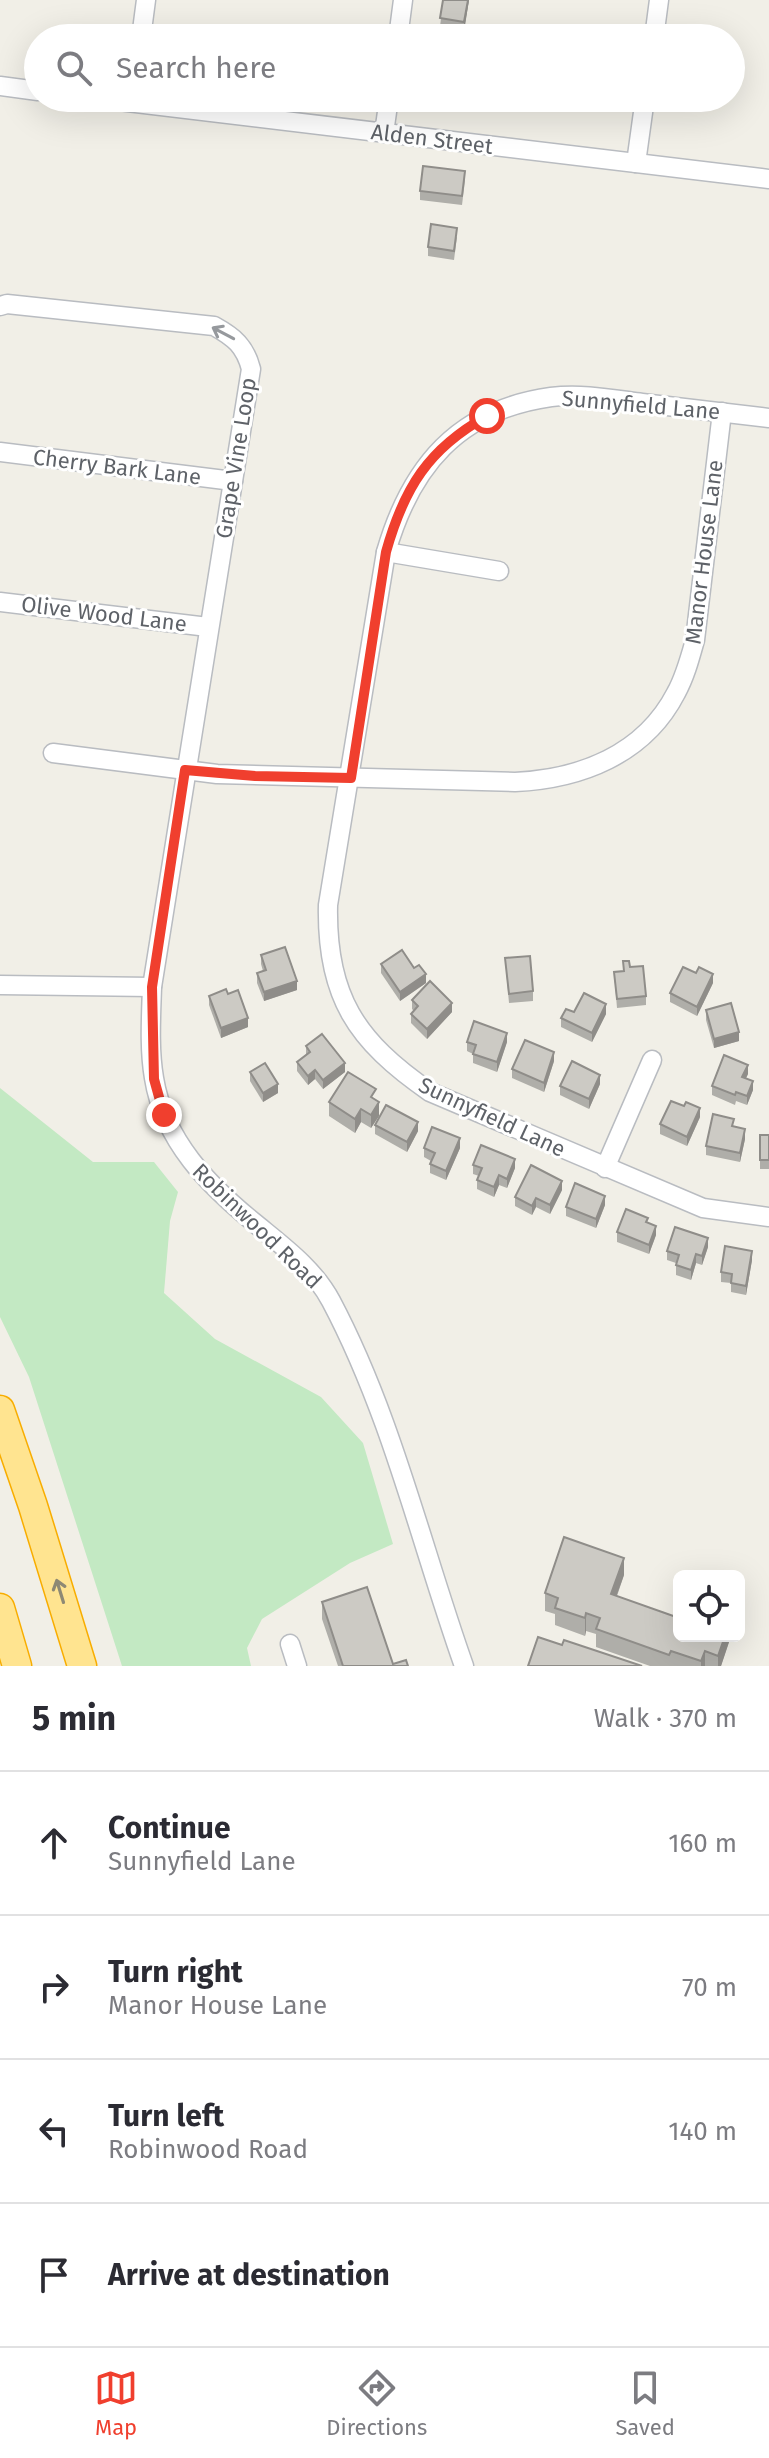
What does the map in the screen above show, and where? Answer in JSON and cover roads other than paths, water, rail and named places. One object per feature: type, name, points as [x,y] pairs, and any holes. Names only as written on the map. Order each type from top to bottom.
[{"type":"highway","points":[[0,1410],[82,1666]]},
{"type":"highway","points":[[0,1609],[15,1666]]},
{"type":"street","points":[[143,24],[146,0]]},
{"type":"street","points":[[400,24],[403,0]]},
{"type":"street","points":[[656,24],[659,0]]},
{"type":"street","points":[[0,86],[24,89]]},
{"type":"street","name":"Alden Street","points":[[224,112],[769,179]]},
{"type":"street","points":[[384,133],[387,112]]},
{"type":"street","points":[[636,163],[643,112]]},
{"type":"street","name":"Grape Vine Loop","points":[[0,306],[7,304],[214,326],[234,337],[247,353],[251,369],[185,770]]},
{"type":"street","name":"Sunnyfield Lane","points":[[769,418],[589,396],[553,397],[518,404],[487,416],[457,433],[429,462],[410,488],[396,517],[386,552],[328,905],[327,939],[334,974],[346,1008],[368,1041],[397,1069],[430,1092],[703,1208],[769,1217]]},
{"type":"street","name":"Manor House Lane","points":[[53,753],[255,776],[351,778],[548,780],[609,760],[637,742],[660,717],[676,694],[695,640],[722,412]]},
{"type":"street","name":"Cherry Bark Lane","points":[[0,452],[233,481]]},
{"type":"street","points":[[386,552],[499,571]]},
{"type":"street","name":"Olive Wood Lane","points":[[0,602],[208,627]]},
{"type":"street","name":"Robinwood Road","points":[[185,770],[152,987],[154,1079],[164,1115],[186,1156],[217,1192],[303,1264],[320,1282],[333,1305],[369,1385],[399,1465],[437,1591],[464,1666]]},
{"type":"street","points":[[0,985],[152,987]]},
{"type":"street","points":[[605,1168],[652,1060]]},
{"type":"street","points":[[290,1644],[297,1666]]}]
